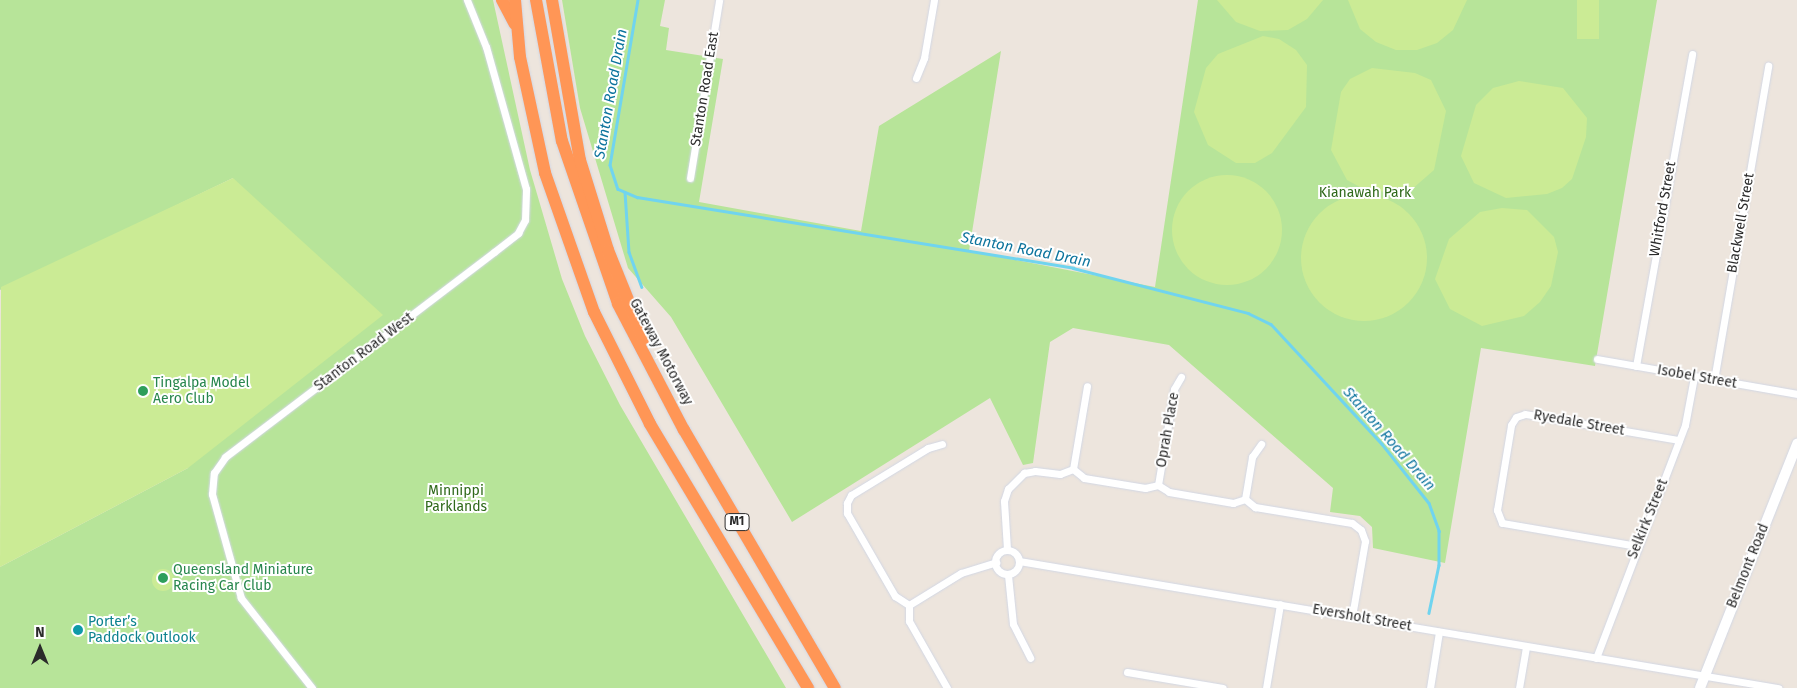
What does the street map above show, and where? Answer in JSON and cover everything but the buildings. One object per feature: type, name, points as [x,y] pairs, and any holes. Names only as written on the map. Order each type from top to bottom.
[{"type":"highway","points":[[502,0],[516,24]]},
{"type":"highway","name":"M1","points":[[515,0],[516,24],[545,173],[594,312],[650,424],[808,688]]},
{"type":"highway","name":"Gateway Motorway","points":[[536,0],[551,92],[575,188],[608,280],[644,353],[835,688]]},
{"type":"highway","points":[[552,0],[580,160],[608,250],[644,339],[644,353]]},
{"type":"main road","name":"Belmont Road","points":[[1700,688],[1797,444]]},
{"type":"street","name":"Stanton Road West","points":[[312,688],[241,598],[212,494],[214,474],[225,458],[500,248],[525,220],[526,189],[486,47],[467,0]]},
{"type":"street","name":"Stanton Road East","points":[[690,178],[720,0]]},
{"type":"street","points":[[916,78],[924,58],[934,0]]},
{"type":"street","name":"Whitford Street","points":[[1636,366],[1692,54]]},
{"type":"street","name":"Blackwell Street","points":[[1714,380],[1768,66]]},
{"type":"street","name":"Isobel Street","points":[[1597,359],[1797,394]]},
{"type":"street","name":"Oprah Place","points":[[1158,485],[1174,389],[1180,377]]},
{"type":"street","name":"Selkirk Street","points":[[1596,658],[1637,546],[1679,440],[1694,377]]},
{"type":"street","points":[[1073,469],[1087,386]]},
{"type":"street","name":"Ryedale Street","points":[[1637,546],[1502,523],[1497,510],[1511,425],[1525,414],[1679,440]]},
{"type":"street","points":[[909,605],[895,596],[847,513],[847,503],[851,495],[928,448],[942,444]]},
{"type":"street","points":[[1245,499],[1252,457],[1261,444]]},
{"type":"street","points":[[1073,469],[1084,478],[1145,488],[1158,485],[1169,492],[1232,503],[1245,499]]},
{"type":"street","points":[[909,605],[961,573],[996,562],[1006,549],[1004,501],[1014,480],[1035,471],[1060,474],[1073,469]]},
{"type":"street","points":[[1245,499],[1255,506],[1352,523],[1361,530],[1365,541],[1352,616]]},
{"type":"street","points":[[1006,549],[1019,561],[1016,570],[1008,574]]},
{"type":"street","name":"Eversholt Street","points":[[1019,561],[1778,688]]},
{"type":"street","points":[[996,562],[1008,574],[1013,624],[1030,658]]},
{"type":"street","points":[[1266,688],[1280,604]]},
{"type":"street","points":[[909,605],[908,621],[947,688]]},
{"type":"street","points":[[1430,688],[1439,632]]},
{"type":"street","points":[[1519,688],[1526,647]]},
{"type":"street","points":[[1127,672],[1223,688]]},
{"type":"green space","name":"Minnippi Parklands","points":[[0,0],[493,0],[530,170],[562,279],[585,336],[620,405],[786,688],[0,688],[0,567],[188,468],[233,178],[0,290]]},
{"type":"green space","name":"Kianawah Park","points":[[562,0],[665,0],[660,26],[669,28],[666,50],[723,59],[699,202],[861,231],[879,126],[1001,51],[969,251],[1155,287],[1198,0],[1657,0],[1595,366],[1481,348],[1445,563],[1373,548],[1372,527],[1360,516],[1330,512],[1333,488],[1169,345],[1073,328],[1050,342],[1033,463],[1023,465],[990,398],[792,522],[671,317],[628,268],[580,108]]},
{"type":"green space","points":[[1217,0],[1323,0],[1307,19],[1288,30],[1260,31],[1236,22]]},
{"type":"green space","points":[[1348,0],[1467,0],[1453,30],[1437,43],[1417,50],[1396,50],[1376,42],[1360,29]]},
{"type":"green space","points":[[1577,0],[1599,0],[1599,39],[1577,39]]},
{"type":"green space","points":[[1263,36],[1279,39],[1296,50],[1307,65],[1306,107],[1272,153],[1255,163],[1236,163],[1208,145],[1194,112],[1206,68],[1218,54]]},
{"type":"green space","points":[[1372,68],[1415,73],[1431,80],[1446,111],[1434,170],[1411,190],[1394,194],[1360,187],[1347,180],[1331,150],[1341,92],[1350,79]]},
{"type":"green space","points":[[1519,81],[1563,88],[1587,118],[1586,137],[1572,179],[1562,188],[1547,194],[1506,198],[1474,183],[1461,156],[1476,105],[1493,88]]},
{"type":"green space","points":[[1227,175],[1248,179],[1266,191],[1278,209],[1282,230],[1278,251],[1266,269],[1248,281],[1227,285],[1206,281],[1188,269],[1176,251],[1172,230],[1176,209],[1188,191],[1206,179]]},
{"type":"green space","name":"Tingalpa Model Aero Club","points":[[233,178],[383,315],[188,468],[0,567],[1,287]]},
{"type":"green space","points":[[1364,195],[1388,200],[1399,205],[1409,213],[1417,223],[1422,234],[1427,258],[1422,282],[1417,293],[1409,303],[1399,311],[1388,316],[1364,321],[1340,316],[1329,311],[1319,303],[1311,293],[1306,282],[1301,258],[1306,234],[1311,223],[1319,213],[1329,205],[1340,200]]},
{"type":"green space","points":[[1502,208],[1527,210],[1554,237],[1558,252],[1551,286],[1540,302],[1524,316],[1482,326],[1450,309],[1435,279],[1449,239],[1480,212]]},
{"type":"green space","name":"Queensland Miniature Racing Car Club","points":[[163,569],[171,572],[174,580],[171,588],[163,591],[155,588],[152,580],[155,572]]},
{"type":"waterway","name":"Stanton Road Drain","points":[[638,0],[610,165],[618,189],[637,197],[1073,268],[1248,313],[1271,324],[1382,444],[1429,503],[1439,531],[1439,565],[1429,613]]},
{"type":"waterway","points":[[625,192],[629,252],[642,287]]},
{"type":"place","name":"Tingalpa Model Aero Club","points":[[143,391]]},
{"type":"place","name":"Queensland Miniature Racing Car Club","points":[[163,578]]},
{"type":"place","name":"Porter’s Paddock Outlook","points":[[78,630]]}]
